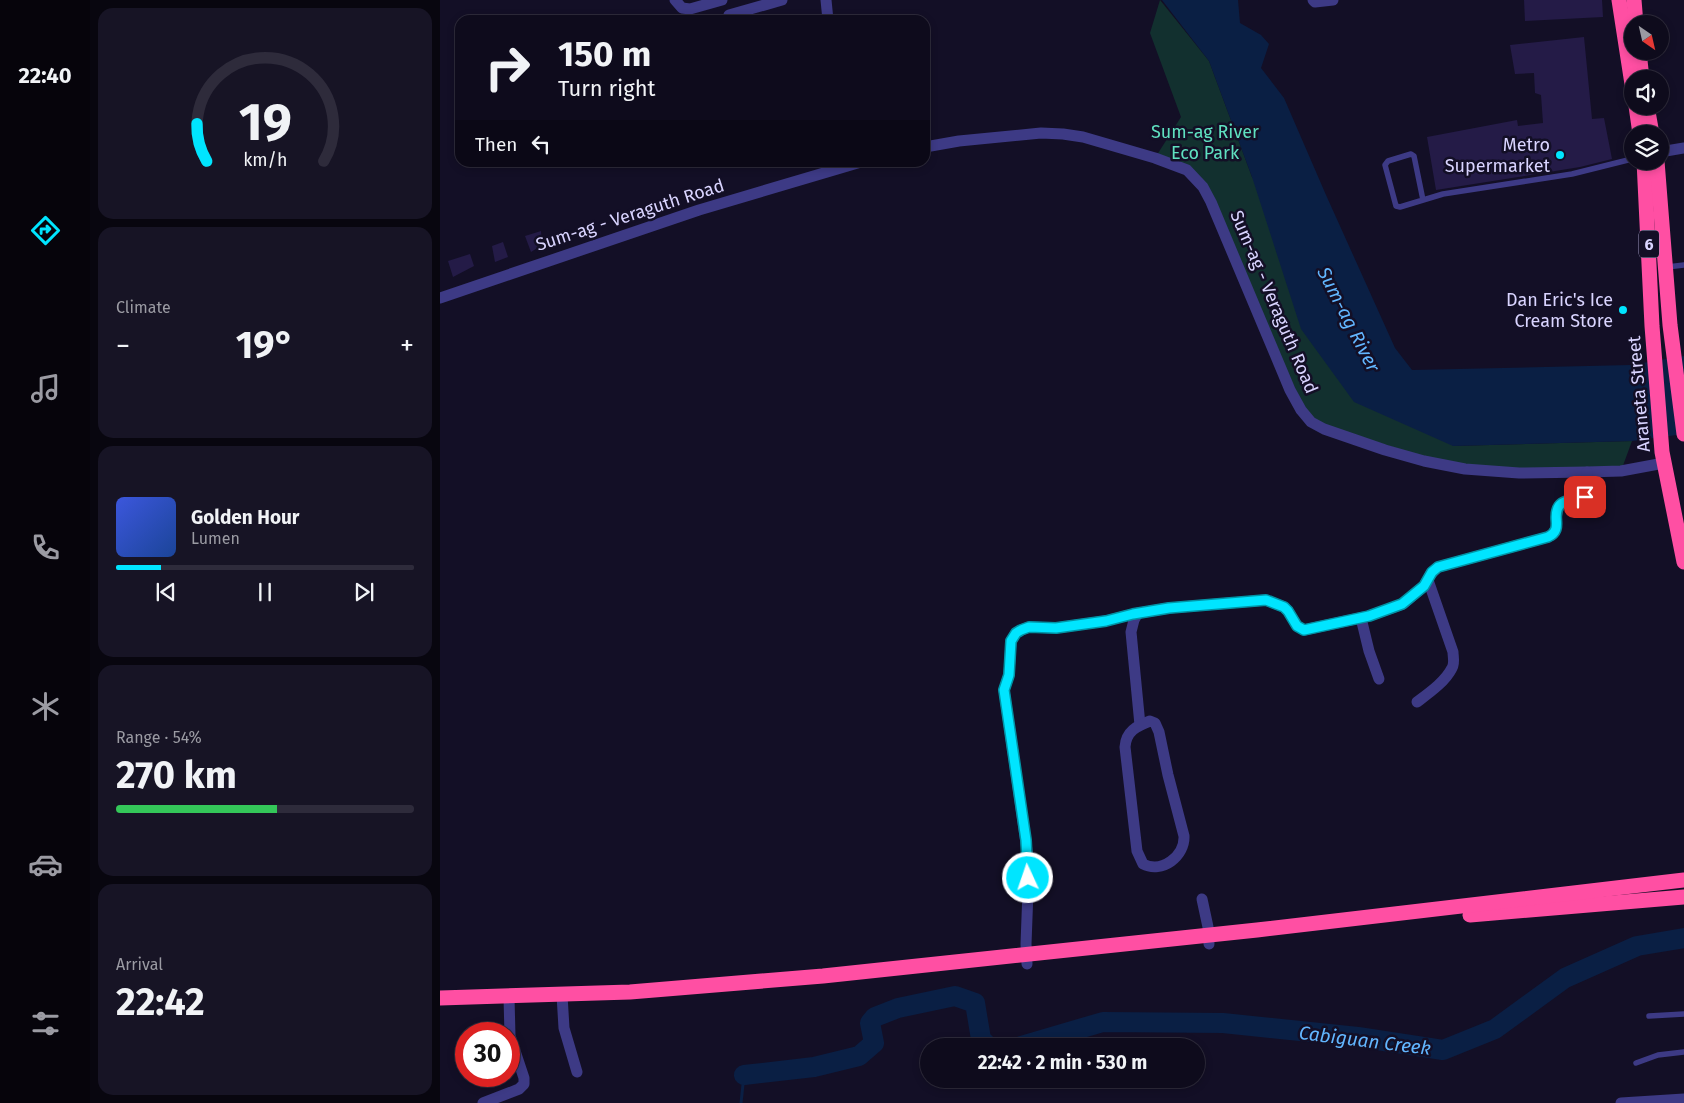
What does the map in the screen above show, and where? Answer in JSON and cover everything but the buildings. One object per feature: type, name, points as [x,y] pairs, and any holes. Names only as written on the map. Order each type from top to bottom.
[{"type":"highway","points":[[1619,0],[1630,70]]},
{"type":"highway","points":[[1634,0],[1635,15]]},
{"type":"highway","name":"Araneta Street","points":[[1644,170],[1652,326],[1663,458],[1684,562]]},
{"type":"highway","name":"6","points":[[1658,170],[1670,324],[1684,434]]},
{"type":"highway","points":[[1208,940],[1684,880]]},
{"type":"highway","points":[[440,1006],[509,1001],[631,1000],[814,985],[1208,940],[1684,897]]},
{"type":"highway","points":[[440,998],[509,1001]]},
{"type":"street","points":[[676,0],[682,8],[690,9],[723,0],[728,15]]},
{"type":"street","points":[[738,15],[782,0]]},
{"type":"street","points":[[826,0],[828,15]]},
{"type":"street","points":[[1312,0],[1315,2],[1333,0]]},
{"type":"street","name":"Sum-ag - Veraguth Road","points":[[930,146],[1013,135],[1063,134],[1107,144],[1187,170],[1203,186],[1211,202],[1290,390],[1311,422],[1344,437],[1424,461],[1465,469],[1519,473],[1621,471],[1663,458]]},
{"type":"street","points":[[1669,150],[1684,148]]},
{"type":"street","name":"Sum-ag - Veraguth Road","points":[[440,298],[699,210],[839,167]]},
{"type":"street","points":[[1027,960],[1028,864],[1004,690],[1009,675],[1011,641],[1016,633],[1029,627],[1063,627],[1106,621],[1169,608],[1266,600],[1284,607],[1297,626],[1304,630],[1369,616],[1402,604],[1424,586],[1432,572],[1438,567],[1554,534],[1557,531],[1557,512],[1560,506],[1568,501],[1585,497],[1588,490],[1587,472]]},
{"type":"street","points":[[1417,702],[1442,680],[1452,669],[1454,663],[1453,652],[1428,580]]},
{"type":"street","points":[[1138,613],[1131,632],[1140,724]]},
{"type":"street","points":[[1361,618],[1369,651],[1379,679]]},
{"type":"street","points":[[1150,721],[1158,728],[1184,836],[1183,846],[1178,855],[1166,864],[1154,867],[1143,864],[1137,851],[1125,747],[1126,739],[1132,730],[1140,724],[1150,721]]},
{"type":"street","points":[[1202,899],[1208,940]]},
{"type":"street","points":[[562,1000],[564,1028],[577,1072]]},
{"type":"street","points":[[483,1103],[519,1089],[524,1084],[524,1078],[510,1036],[509,1001]]},
{"type":"street","points":[[1621,1103],[1684,1098]]},
{"type":"lane","points":[[1424,200],[1414,156],[1411,154],[1388,161],[1385,165],[1396,206],[1400,207],[1471,188],[1572,174],[1624,160]]},
{"type":"lane","points":[[1665,268],[1684,265]]},
{"type":"lane","points":[[1649,1016],[1684,1014]]},
{"type":"lane","points":[[1636,1063],[1658,1055],[1684,1052]]},
{"type":"green space","name":"Sum-ag River Eco Park","points":[[1160,0],[1209,61],[1252,177],[1453,446],[1632,441],[1621,471],[1465,469],[1311,422],[1195,176],[1155,158],[1181,117],[1150,33]]},
{"type":"water","name":"Sum-ag River","points":[[1162,0],[1238,0],[1240,23],[1261,35],[1269,44],[1261,68],[1284,98],[1395,348],[1412,370],[1631,365],[1684,356],[1684,434],[1632,441],[1453,446],[1354,402],[1301,329],[1252,177],[1209,61]]},
{"type":"waterway","name":"Cabiguan Creek","points":[[1048,1038],[1103,1022],[1223,1023],[1358,1037],[1443,1050],[1495,1029],[1565,978],[1637,946],[1684,938]]},
{"type":"waterway","name":"Cabiguan Creek","points":[[744,1075],[814,1067],[859,1056],[874,1043],[870,1023],[875,1017],[898,1008],[955,996],[975,1003],[981,1038]]},
{"type":"waterway","name":"Cabiguan Creek","points":[[741,1103],[744,1075]]},
{"type":"place","name":"Metro Supermarket","points":[[1560,155]]},
{"type":"place","name":"Dan Eric's Ice Cream Store","points":[[1623,310]]},
{"type":"route","points":[[1028,878],[1026,840],[1004,690],[1009,675],[1011,641],[1016,633],[1029,627],[1056,628],[1106,621],[1169,608],[1266,600],[1284,607],[1297,626],[1304,630],[1369,616],[1402,604],[1424,586],[1432,572],[1438,567],[1554,534],[1557,531],[1557,512],[1561,504],[1585,497]]}]
